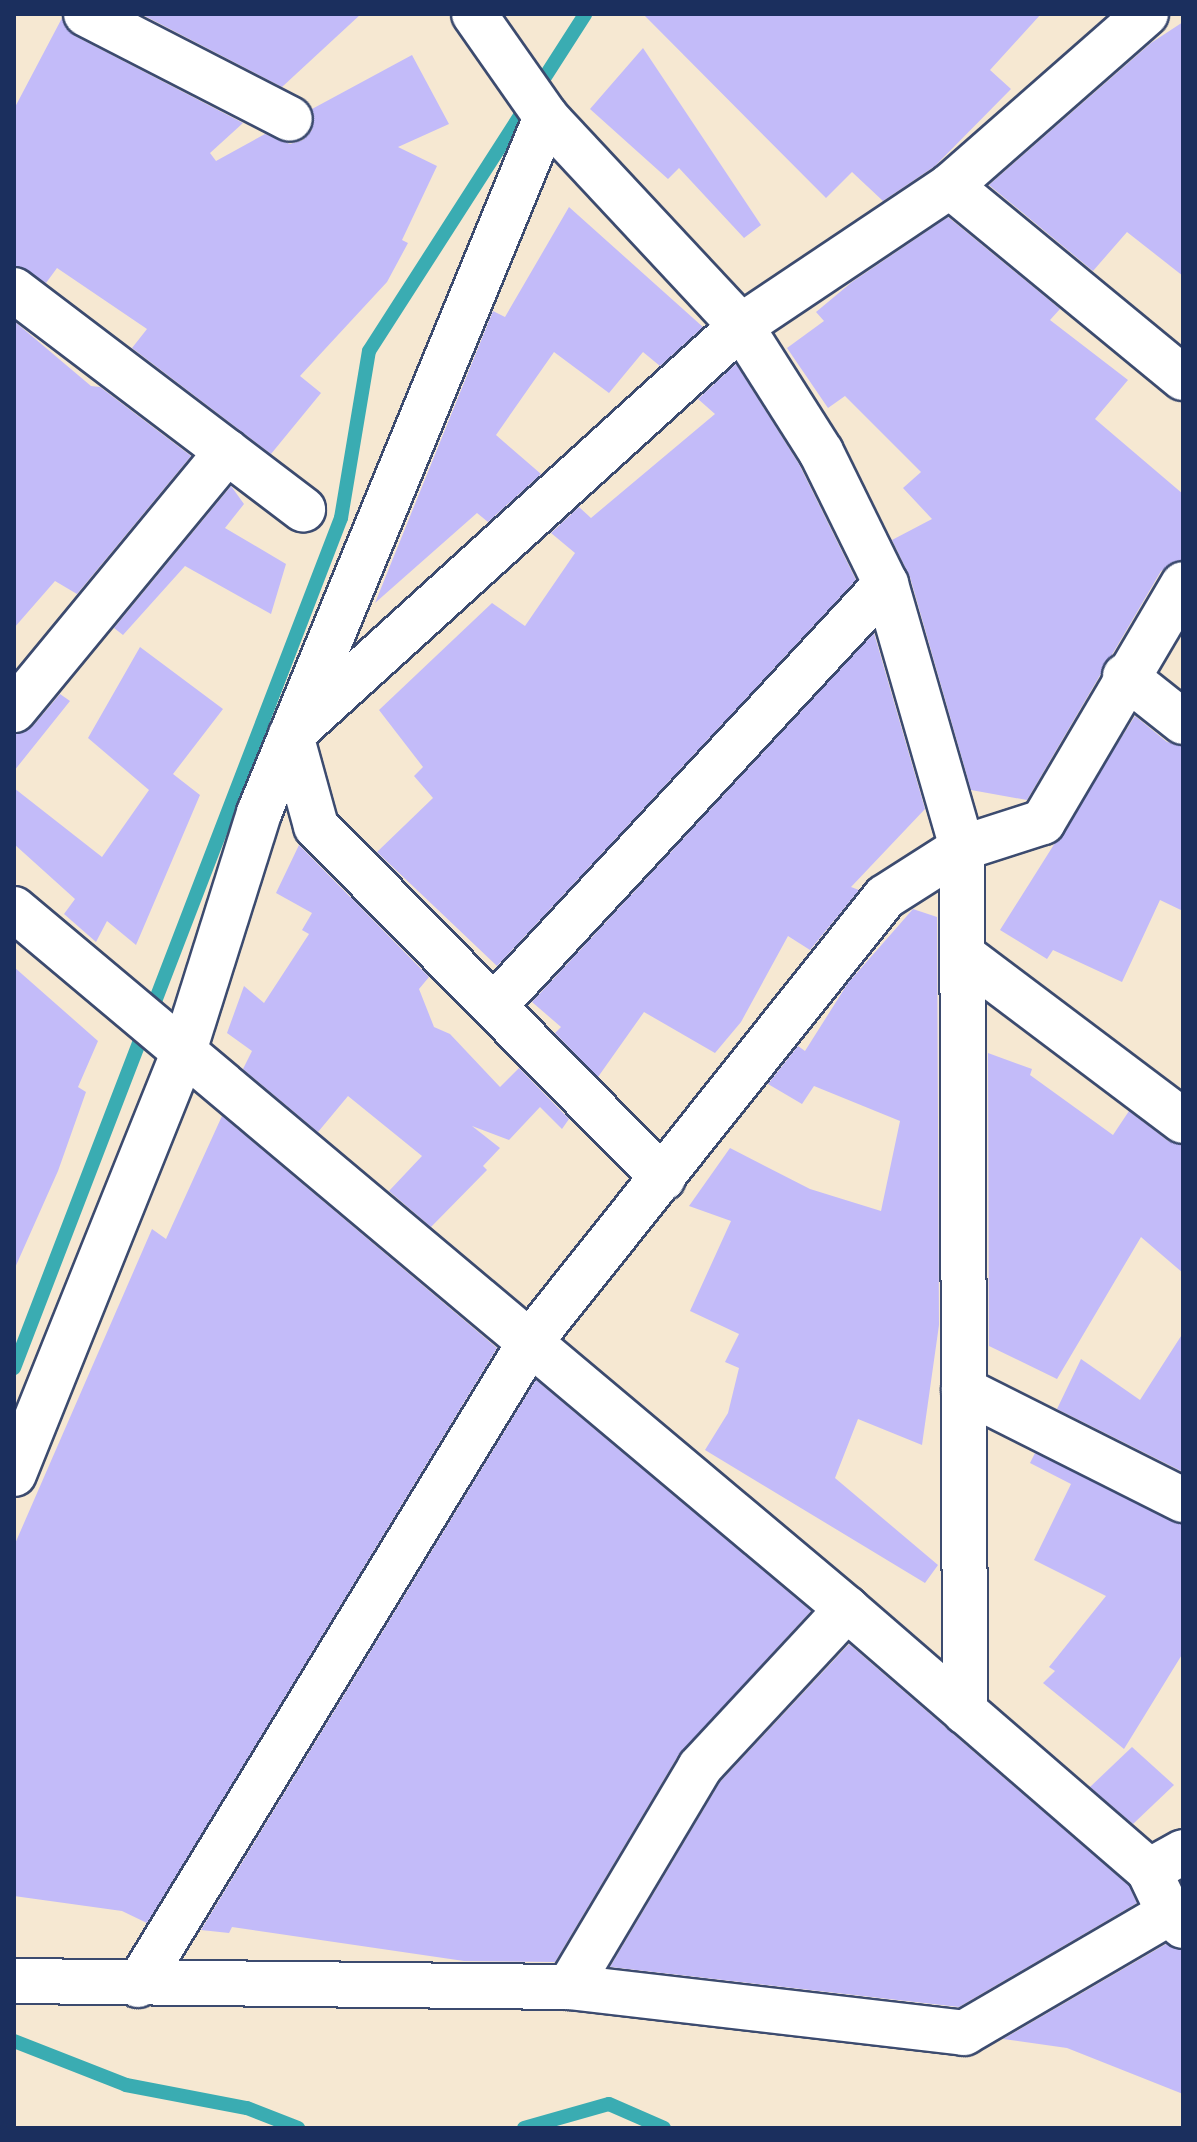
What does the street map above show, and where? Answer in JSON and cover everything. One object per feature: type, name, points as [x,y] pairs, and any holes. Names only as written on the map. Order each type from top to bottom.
[{"type":"street","points":[[86,14],[290,119]]},
{"type":"street","points":[[474,14],[546,117],[741,326],[821,452],[886,584],[962,848],[965,1712]]},
{"type":"street","points":[[291,735],[741,326],[950,186],[1146,14]]},
{"type":"street","points":[[14,1474],[23,1422],[184,1051],[259,813],[546,117]]},
{"type":"street","points":[[950,186],[1183,378]]},
{"type":"street","points":[[14,290],[303,509]]},
{"type":"street","points":[[14,710],[227,452]]},
{"type":"street","points":[[494,1006],[886,584]]},
{"type":"street","points":[[138,1985],[530,1342],[885,897],[962,848],[1043,822],[1125,676],[1183,584]]},
{"type":"street","points":[[1125,676],[1183,722]]},
{"type":"street","points":[[291,735],[316,826],[663,1178]]},
{"type":"street","points":[[14,909],[847,1609],[965,1712],[1166,1862],[1176,1920],[964,2033],[569,1987],[138,1985],[14,1981]]},
{"type":"street","points":[[964,956],[1183,1121]]},
{"type":"street","points":[[964,1390],[1183,1500]]},
{"type":"street","points":[[569,1987],[700,1767],[847,1609]]},
{"type":"building","points":[[141,14],[361,14],[282,87]]},
{"type":"building","points":[[643,14],[1041,14],[990,70],[1011,89],[935,166],[883,201],[852,172],[826,198]]},
{"type":"building","points":[[62,18],[75,36],[243,123],[210,153],[216,161],[265,134],[290,144],[303,140],[312,130],[312,109],[412,55],[449,124],[398,147],[437,166],[402,240],[408,243],[387,282],[300,376],[321,393],[271,454],[132,348],[147,329],[57,268],[46,283],[14,266],[14,109]]},
{"type":"building","points":[[1183,22],[1183,276],[1127,232],[1093,271],[989,185],[1151,43]]},
{"type":"building","points":[[643,48],[761,225],[744,238],[679,168],[668,179],[590,109]]},
{"type":"building","points":[[569,207],[703,327],[660,366],[643,352],[609,393],[554,352],[496,435],[541,474],[488,522],[477,513],[375,603],[493,311],[505,317]]},
{"type":"building","points":[[948,217],[1060,309],[1050,320],[1128,380],[1095,419],[1183,494],[1183,559],[1161,571],[1027,800],[971,790],[910,577],[892,540],[932,519],[903,488],[921,472],[845,396],[828,408],[787,348],[824,321],[816,312],[852,282]]},
{"type":"building","points":[[14,321],[91,386],[100,387],[191,456],[77,594],[55,581],[14,628]]},
{"type":"building","points":[[736,364],[799,464],[856,580],[497,966],[377,852],[433,798],[414,776],[423,767],[379,710],[492,603],[525,626],[575,553],[551,533],[579,507],[591,518],[715,414],[698,399]]},
{"type":"building","points":[[231,486],[244,504],[225,528],[286,564],[271,614],[185,566],[123,635],[114,628]]},
{"type":"building","points":[[874,633],[925,809],[851,887],[859,890],[810,950],[788,936],[741,1022],[715,1053],[644,1012],[598,1077],[555,1033],[561,1027],[532,1002]]},
{"type":"building","points":[[140,647],[223,709],[173,774],[200,795],[136,945],[107,921],[96,942],[64,914],[75,899],[14,844],[14,788],[102,857],[149,790],[88,738]]},
{"type":"building","points":[[60,694],[70,701],[14,771],[14,734],[33,726]]},
{"type":"building","points":[[1135,716],[1167,742],[1183,746],[1183,911],[1160,900],[1122,982],[1053,950],[1047,959],[1000,930]]},
{"type":"building","points":[[299,845],[429,977],[419,989],[434,1027],[450,1034],[500,1087],[519,1068],[569,1119],[562,1129],[540,1107],[509,1140],[472,1126],[500,1148],[483,1166],[487,1170],[431,1227],[389,1191],[422,1156],[348,1096],[318,1132],[243,1069],[252,1051],[227,1033],[244,986],[264,1003],[309,934],[302,930],[312,913],[276,893]]},
{"type":"building","points":[[913,909],[937,917],[939,1325],[922,1445],[858,1419],[835,1478],[938,1565],[925,1583],[705,1450],[728,1413],[739,1368],[725,1362],[739,1334],[690,1311],[731,1221],[689,1206],[730,1148],[810,1189],[881,1211],[900,1121],[814,1086],[802,1104],[768,1084],[798,1046],[805,1051],[848,983]]},
{"type":"building","points":[[14,967],[98,1041],[78,1087],[86,1092],[58,1171],[14,1270]]},
{"type":"building","points":[[988,1053],[1032,1069],[1030,1075],[1113,1135],[1129,1111],[1168,1141],[1183,1145],[1183,1273],[1141,1237],[1057,1379],[989,1346]]},
{"type":"building","points":[[222,1116],[497,1348],[147,1923],[122,1911],[14,1896],[14,1546],[152,1229],[166,1239]]},
{"type":"building","points":[[1183,1333],[1183,1472],[1057,1409],[1081,1359],[1140,1400]]},
{"type":"building","points":[[536,1380],[811,1611],[679,1754],[555,1962],[464,1961],[232,1927],[229,1933],[201,1930]]},
{"type":"building","points":[[1035,1453],[1183,1525],[1183,1653],[1124,1749],[1043,1683],[1055,1671],[1049,1667],[1106,1596],[1034,1560],[1071,1484],[1030,1463]]},
{"type":"building","points":[[849,1644],[1129,1886],[1137,1903],[959,2007],[610,1967],[720,1782]]},
{"type":"building","points":[[1132,1747],[1174,1785],[1133,1824],[1090,1787]]},
{"type":"building","points":[[1166,1944],[1183,1950],[1183,2094],[1067,2048],[1003,2039]]},
{"type":"waterway","points":[[14,1368],[341,518],[369,351],[585,14]]},
{"type":"waterway","points":[[14,2041],[126,2085],[247,2108],[298,2128]]},
{"type":"waterway","points":[[524,2128],[609,2104],[664,2128]]}]
